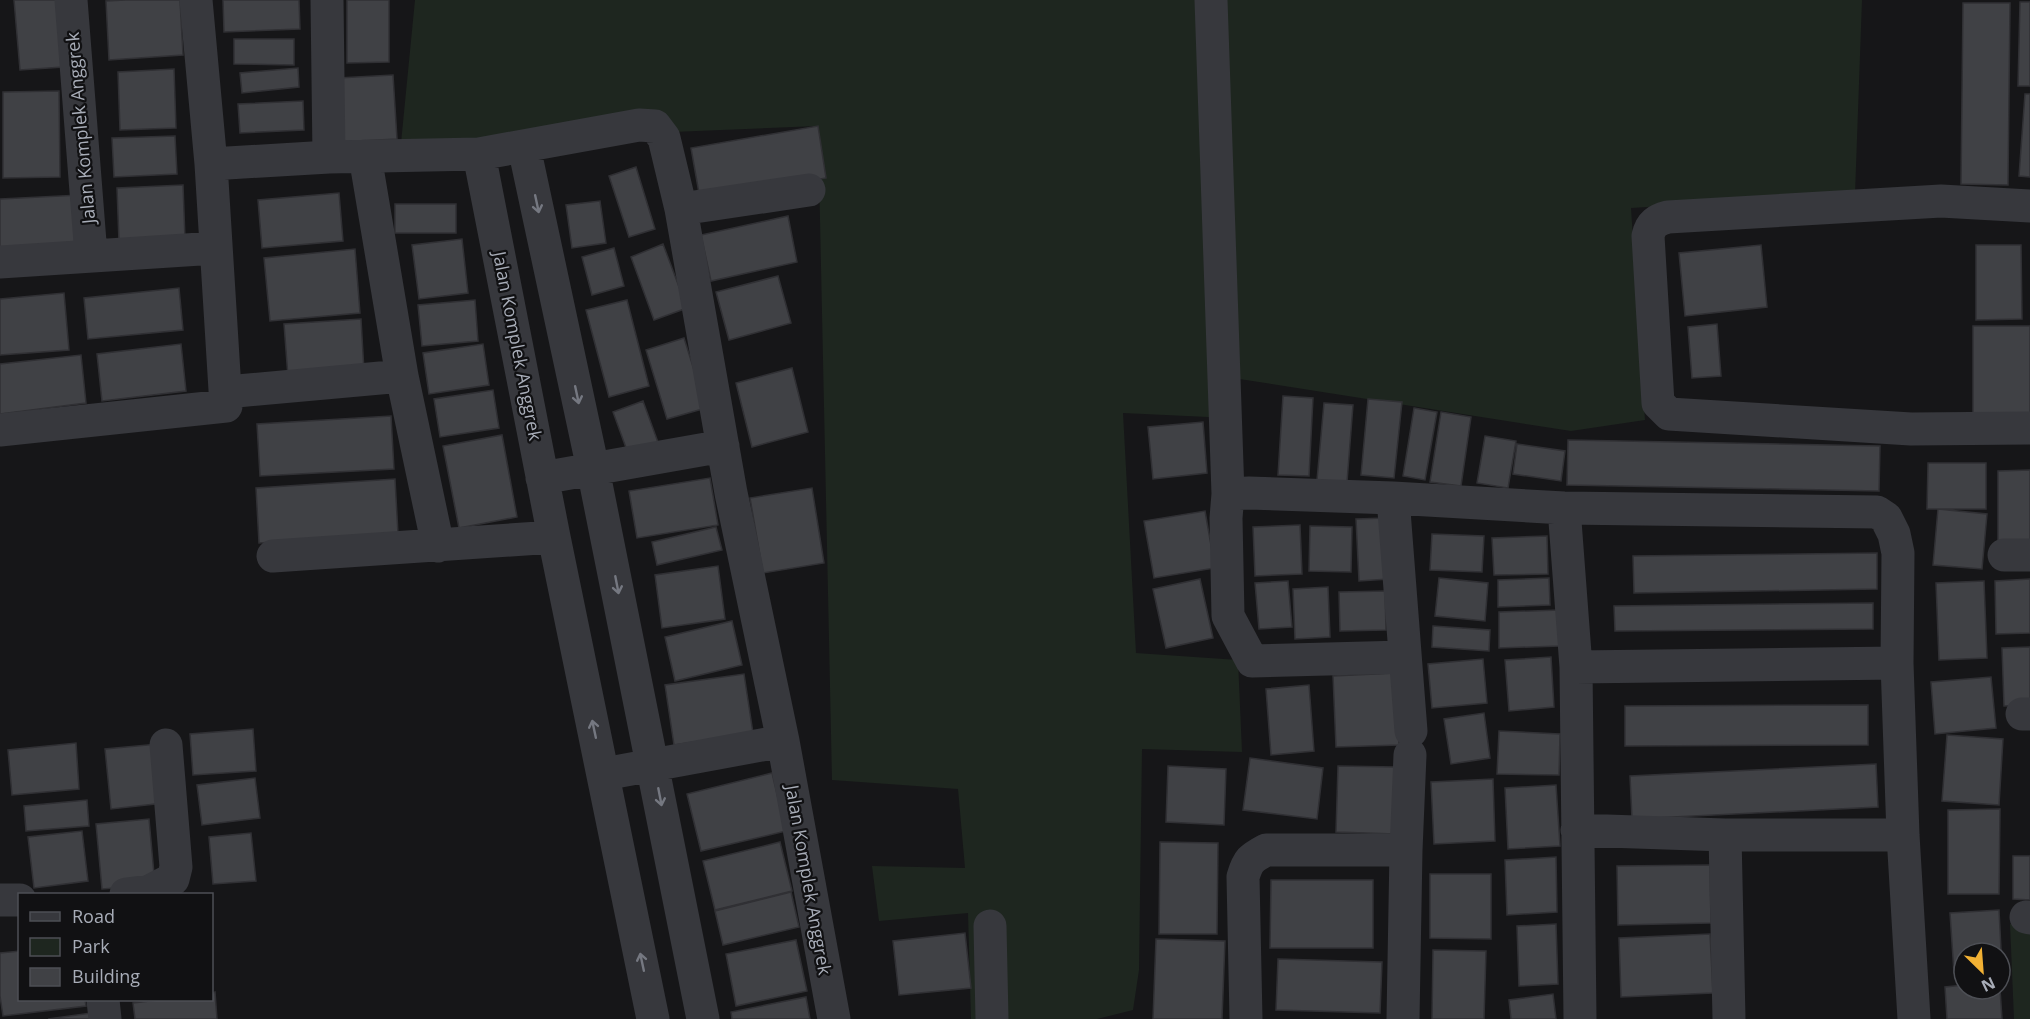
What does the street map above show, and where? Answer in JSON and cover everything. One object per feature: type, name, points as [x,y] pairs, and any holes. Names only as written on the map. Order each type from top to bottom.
[{"type":"street","name":"Jalan Komplek Anggrek","points":[[71,0],[91,255]]},
{"type":"street","points":[[0,430],[226,405],[211,164],[196,0]]},
{"type":"street","points":[[327,0],[330,157]]},
{"type":"street","points":[[1211,0],[1228,494],[1226,511],[1228,616],[1252,662],[1404,657]]},
{"type":"street","name":"Jalan Komplek Anggrek","points":[[211,164],[330,157],[479,154],[639,125],[655,126],[664,138],[681,208],[731,493],[783,741],[834,1019]]},
{"type":"street","points":[[524,147],[593,469],[703,1019]]},
{"type":"street","name":"Jalan Komplek Anggrek","points":[[479,154],[554,537],[653,1019]]},
{"type":"street","points":[[365,156],[402,376],[438,546]]},
{"type":"street","points":[[681,208],[809,189]]},
{"type":"street","points":[[2030,206],[1941,201],[1668,217],[1653,223],[1648,236],[1658,403],[1669,414],[1911,429],[2030,428]]},
{"type":"street","points":[[0,262],[216,248]]},
{"type":"street","points":[[226,392],[402,376]]},
{"type":"street","points":[[543,478],[723,446]]},
{"type":"street","points":[[1228,494],[1393,498],[1564,508],[1877,512],[1886,518],[1894,534],[1898,553],[1897,663],[1903,835],[1914,1019]]},
{"type":"street","points":[[1393,498],[1410,743],[1403,1019]]},
{"type":"street","points":[[1564,508],[1576,667],[1580,1019]]},
{"type":"street","points":[[273,556],[554,537]]},
{"type":"street","points":[[1576,667],[1897,663]]},
{"type":"street","points":[[603,774],[783,741]]},
{"type":"street","points":[[134,893],[150,891],[173,879],[176,867],[165,745]]},
{"type":"street","points":[[1577,830],[1725,835],[1903,835]]},
{"type":"street","points":[[1725,835],[1729,1019]]},
{"type":"street","points":[[1246,1019],[1243,877],[1246,865],[1252,857],[1266,850],[1406,850]]},
{"type":"street","points":[[0,900],[18,900]]},
{"type":"street","points":[[990,926],[992,1019]]},
{"type":"street","points":[[103,1001],[105,1019]]},
{"type":"green space","points":[[415,0],[1862,0],[1855,194],[1631,208],[1645,420],[1571,431],[1233,378],[1229,418],[1123,413],[1136,653],[1238,660],[1242,752],[1142,749],[1139,970],[1133,1010],[1097,1019],[971,1019],[968,913],[879,921],[872,866],[965,868],[958,789],[832,780],[818,126],[401,143]]},
{"type":"green space","points":[[2010,924],[2030,926],[2030,1019],[2014,1019]]},
{"type":"building","points":[[14,0],[58,0],[63,67],[20,70]]},
{"type":"building","points":[[180,0],[183,55],[109,60],[106,1]]},
{"type":"building","points":[[223,0],[299,0],[300,29],[224,32]]},
{"type":"building","points":[[347,0],[389,0],[389,62],[347,63]]},
{"type":"building","points":[[2020,2],[2030,2],[2030,86],[2018,86]]},
{"type":"building","points":[[1963,3],[2010,3],[2008,185],[1961,184]]},
{"type":"building","points":[[234,39],[294,39],[294,65],[234,64]]},
{"type":"building","points":[[298,68],[299,87],[242,93],[240,73]]},
{"type":"building","points":[[174,69],[176,128],[120,130],[118,72]]},
{"type":"building","points":[[393,75],[397,139],[341,142],[338,78]]},
{"type":"building","points":[[59,91],[60,177],[3,178],[3,92]]},
{"type":"building","points":[[2025,94],[2030,94],[2030,177],[2019,176]]},
{"type":"building","points":[[303,101],[304,130],[240,133],[238,104]]},
{"type":"building","points":[[818,126],[826,178],[700,199],[691,148]]},
{"type":"building","points":[[175,136],[177,174],[114,177],[112,138]]},
{"type":"building","points":[[636,167],[655,229],[629,237],[609,176]]},
{"type":"building","points":[[183,185],[185,239],[119,242],[117,188]]},
{"type":"building","points":[[339,193],[343,241],[262,248],[258,200]]},
{"type":"building","points":[[80,195],[83,251],[0,255],[0,199]]},
{"type":"building","points":[[600,201],[606,243],[572,248],[566,205]]},
{"type":"building","points":[[395,204],[456,204],[456,233],[395,233]]},
{"type":"building","points":[[788,216],[797,262],[711,281],[701,235]]},
{"type":"building","points":[[462,239],[468,293],[419,299],[412,245]]},
{"type":"building","points":[[663,244],[687,308],[654,320],[631,257]]},
{"type":"building","points":[[1761,245],[1767,307],[1685,316],[1679,253]]},
{"type":"building","points":[[1976,245],[2021,245],[2022,319],[1976,320]]},
{"type":"building","points":[[614,248],[624,286],[592,295],[582,257]]},
{"type":"building","points":[[355,249],[360,313],[270,321],[264,258]]},
{"type":"building","points":[[778,276],[791,323],[729,340],[716,292]]},
{"type":"building","points":[[179,288],[183,330],[88,339],[84,298]]},
{"type":"building","points":[[64,293],[69,350],[0,355],[0,299]]},
{"type":"building","points":[[475,300],[478,341],[422,346],[418,305]]},
{"type":"building","points":[[627,300],[649,386],[609,397],[586,310]]},
{"type":"building","points":[[361,319],[364,371],[288,377],[284,324]]},
{"type":"building","points":[[1717,324],[1721,376],[1692,378],[1688,327]]},
{"type":"building","points":[[1973,326],[2030,326],[2030,424],[1973,424]]},
{"type":"building","points":[[684,338],[706,408],[667,419],[646,350]]},
{"type":"building","points":[[181,344],[186,391],[102,401],[97,354]]},
{"type":"building","points":[[483,344],[489,385],[429,394],[423,353]]},
{"type":"building","points":[[81,355],[86,403],[0,414],[0,364]]},
{"type":"building","points":[[792,368],[808,432],[752,447],[736,383]]},
{"type":"building","points":[[493,390],[499,428],[440,437],[434,399]]},
{"type":"building","points":[[1283,396],[1313,398],[1309,476],[1278,475]]},
{"type":"building","points":[[1368,399],[1402,402],[1394,478],[1361,475]]},
{"type":"building","points":[[643,401],[659,445],[629,456],[613,412]]},
{"type":"building","points":[[1324,403],[1353,405],[1347,482],[1317,480]]},
{"type":"building","points":[[1414,408],[1437,412],[1425,480],[1403,476]]},
{"type":"building","points":[[1441,412],[1471,417],[1461,486],[1430,482]]},
{"type":"building","points":[[391,416],[394,469],[260,476],[257,424]]},
{"type":"building","points":[[1203,422],[1207,473],[1153,479],[1148,427]]},
{"type":"building","points":[[502,435],[517,517],[459,528],[443,446]]},
{"type":"building","points":[[1485,436],[1516,441],[1508,488],[1477,483]]},
{"type":"building","points":[[1568,440],[1880,446],[1879,491],[1567,485]]},
{"type":"building","points":[[1517,444],[1565,451],[1561,481],[1513,474]]},
{"type":"building","points":[[1928,463],[1986,463],[1986,509],[1927,509]]},
{"type":"building","points":[[2030,470],[2030,543],[1998,544],[1998,471]]},
{"type":"building","points":[[710,478],[718,525],[637,538],[629,491]]},
{"type":"building","points":[[395,479],[398,534],[259,543],[256,488]]},
{"type":"building","points":[[812,488],[824,563],[763,573],[750,498]]},
{"type":"building","points":[[1938,509],[1987,514],[1982,569],[1933,565]]},
{"type":"building","points":[[1205,511],[1215,568],[1154,578],[1144,521]]},
{"type":"building","points":[[1386,518],[1389,579],[1359,581],[1356,519]]},
{"type":"building","points":[[1300,525],[1302,574],[1255,576],[1253,527]]},
{"type":"building","points":[[1310,526],[1352,527],[1351,572],[1309,571]]},
{"type":"building","points":[[716,527],[722,550],[657,565],[652,542]]},
{"type":"building","points":[[1432,534],[1484,536],[1482,572],[1430,570]]},
{"type":"building","points":[[1547,536],[1548,574],[1494,575],[1492,538]]},
{"type":"building","points":[[1877,553],[1877,589],[1634,593],[1633,556]]},
{"type":"building","points":[[718,566],[725,619],[662,628],[655,575]]},
{"type":"building","points":[[1439,578],[1488,583],[1485,621],[1435,616]]},
{"type":"building","points":[[1549,578],[1550,605],[1498,607],[1498,580]]},
{"type":"building","points":[[1200,579],[1213,638],[1166,648],[1153,589]]},
{"type":"building","points":[[2030,579],[2030,633],[1996,634],[1995,581]]},
{"type":"building","points":[[1288,581],[1292,627],[1259,629],[1255,583]]},
{"type":"building","points":[[1984,581],[1987,658],[1939,660],[1936,583]]},
{"type":"building","points":[[1328,587],[1330,637],[1295,639],[1293,589]]},
{"type":"building","points":[[1385,591],[1386,630],[1340,631],[1339,592]]},
{"type":"building","points":[[1873,603],[1873,629],[1615,631],[1614,606]]},
{"type":"building","points":[[1559,610],[1560,646],[1499,648],[1499,612]]},
{"type":"building","points":[[732,621],[742,665],[675,681],[665,637]]},
{"type":"building","points":[[1433,626],[1490,630],[1489,651],[1432,647]]},
{"type":"building","points":[[2030,647],[2030,705],[2004,706],[2002,648]]},
{"type":"building","points":[[1551,657],[1554,707],[1509,711],[1505,660]]},
{"type":"building","points":[[1483,659],[1487,703],[1432,708],[1428,664]]},
{"type":"building","points":[[1397,673],[1399,745],[1336,747],[1333,676]]},
{"type":"building","points":[[744,674],[753,733],[674,745],[665,685]]},
{"type":"building","points":[[1991,677],[1996,728],[1935,734],[1931,682]]},
{"type":"building","points":[[1309,685],[1314,751],[1271,755],[1266,689]]},
{"type":"building","points":[[1868,705],[1868,745],[1625,746],[1625,706]]},
{"type":"building","points":[[1484,713],[1490,758],[1451,764],[1444,719]]},
{"type":"building","points":[[253,729],[256,771],[193,775],[190,734]]},
{"type":"building","points":[[1499,731],[1560,734],[1559,775],[1497,774]]},
{"type":"building","points":[[1947,735],[2003,739],[1999,805],[1942,801]]},
{"type":"building","points":[[76,743],[79,789],[12,795],[8,750]]},
{"type":"building","points":[[158,744],[164,803],[111,809],[105,749]]},
{"type":"building","points":[[1250,758],[1323,768],[1317,819],[1243,810]]},
{"type":"building","points":[[1876,764],[1878,807],[1632,819],[1630,776]]},
{"type":"building","points":[[1168,766],[1226,769],[1224,825],[1166,822]]},
{"type":"building","points":[[1338,766],[1396,767],[1395,834],[1336,832]]},
{"type":"building","points":[[772,773],[786,831],[701,851],[687,794]]},
{"type":"building","points":[[255,778],[260,818],[202,825],[197,785]]},
{"type":"building","points":[[1493,779],[1495,841],[1434,844],[1431,782]]},
{"type":"building","points":[[1556,785],[1560,846],[1508,849],[1505,788]]},
{"type":"building","points":[[87,800],[89,826],[26,831],[24,806]]},
{"type":"building","points":[[2000,809],[1999,894],[1948,894],[1948,810]]},
{"type":"building","points":[[149,819],[155,885],[102,889],[96,824]]},
{"type":"building","points":[[82,831],[88,881],[34,888],[28,837]]},
{"type":"building","points":[[251,833],[256,881],[213,884],[209,837]]},
{"type":"building","points":[[780,842],[792,891],[715,910],[703,861]]},
{"type":"building","points":[[1160,842],[1218,843],[1217,934],[1159,934]]},
{"type":"building","points":[[2013,856],[2030,856],[2030,900],[2013,899]]},
{"type":"building","points":[[1556,857],[1557,912],[1507,915],[1505,860]]},
{"type":"building","points":[[1710,865],[1711,923],[1618,925],[1617,866]]},
{"type":"building","points":[[1430,874],[1491,874],[1491,939],[1430,938]]},
{"type":"building","points":[[1271,880],[1373,880],[1373,948],[1270,948]]},
{"type":"building","points":[[791,892],[799,927],[723,945],[715,911]]},
{"type":"building","points":[[1999,910],[2001,941],[1952,941],[1952,943],[1950,913]]},
{"type":"building","points":[[1556,924],[1558,984],[1519,986],[1517,926]]},
{"type":"building","points":[[965,933],[971,988],[899,995],[893,941]]},
{"type":"building","points":[[1710,934],[1713,993],[1621,997],[1619,938]]},
{"type":"building","points":[[1156,939],[1225,941],[1222,1019],[1153,1019]]},
{"type":"building","points":[[796,940],[807,991],[736,1006],[726,954]]},
{"type":"building","points":[[1433,950],[1486,951],[1484,1019],[1432,1019]]},
{"type":"building","points":[[18,951],[18,1001],[85,1001],[86,1006],[3,1016],[0,996],[0,953]]},
{"type":"building","points":[[1278,959],[1382,962],[1380,1013],[1276,1010]]},
{"type":"building","points":[[1952,986],[1952,1001],[2001,1001],[2002,1019],[1947,1019],[1945,987]]},
{"type":"building","points":[[215,992],[217,1019],[135,1019],[133,1003],[213,1001],[213,993]]},
{"type":"building","points":[[1553,994],[1556,1019],[1511,1019],[1509,1000]]},
{"type":"building","points":[[806,997],[810,1019],[732,1019],[731,1012]]},
{"type":"building","points":[[91,1013],[92,1019],[48,1019]]}]
